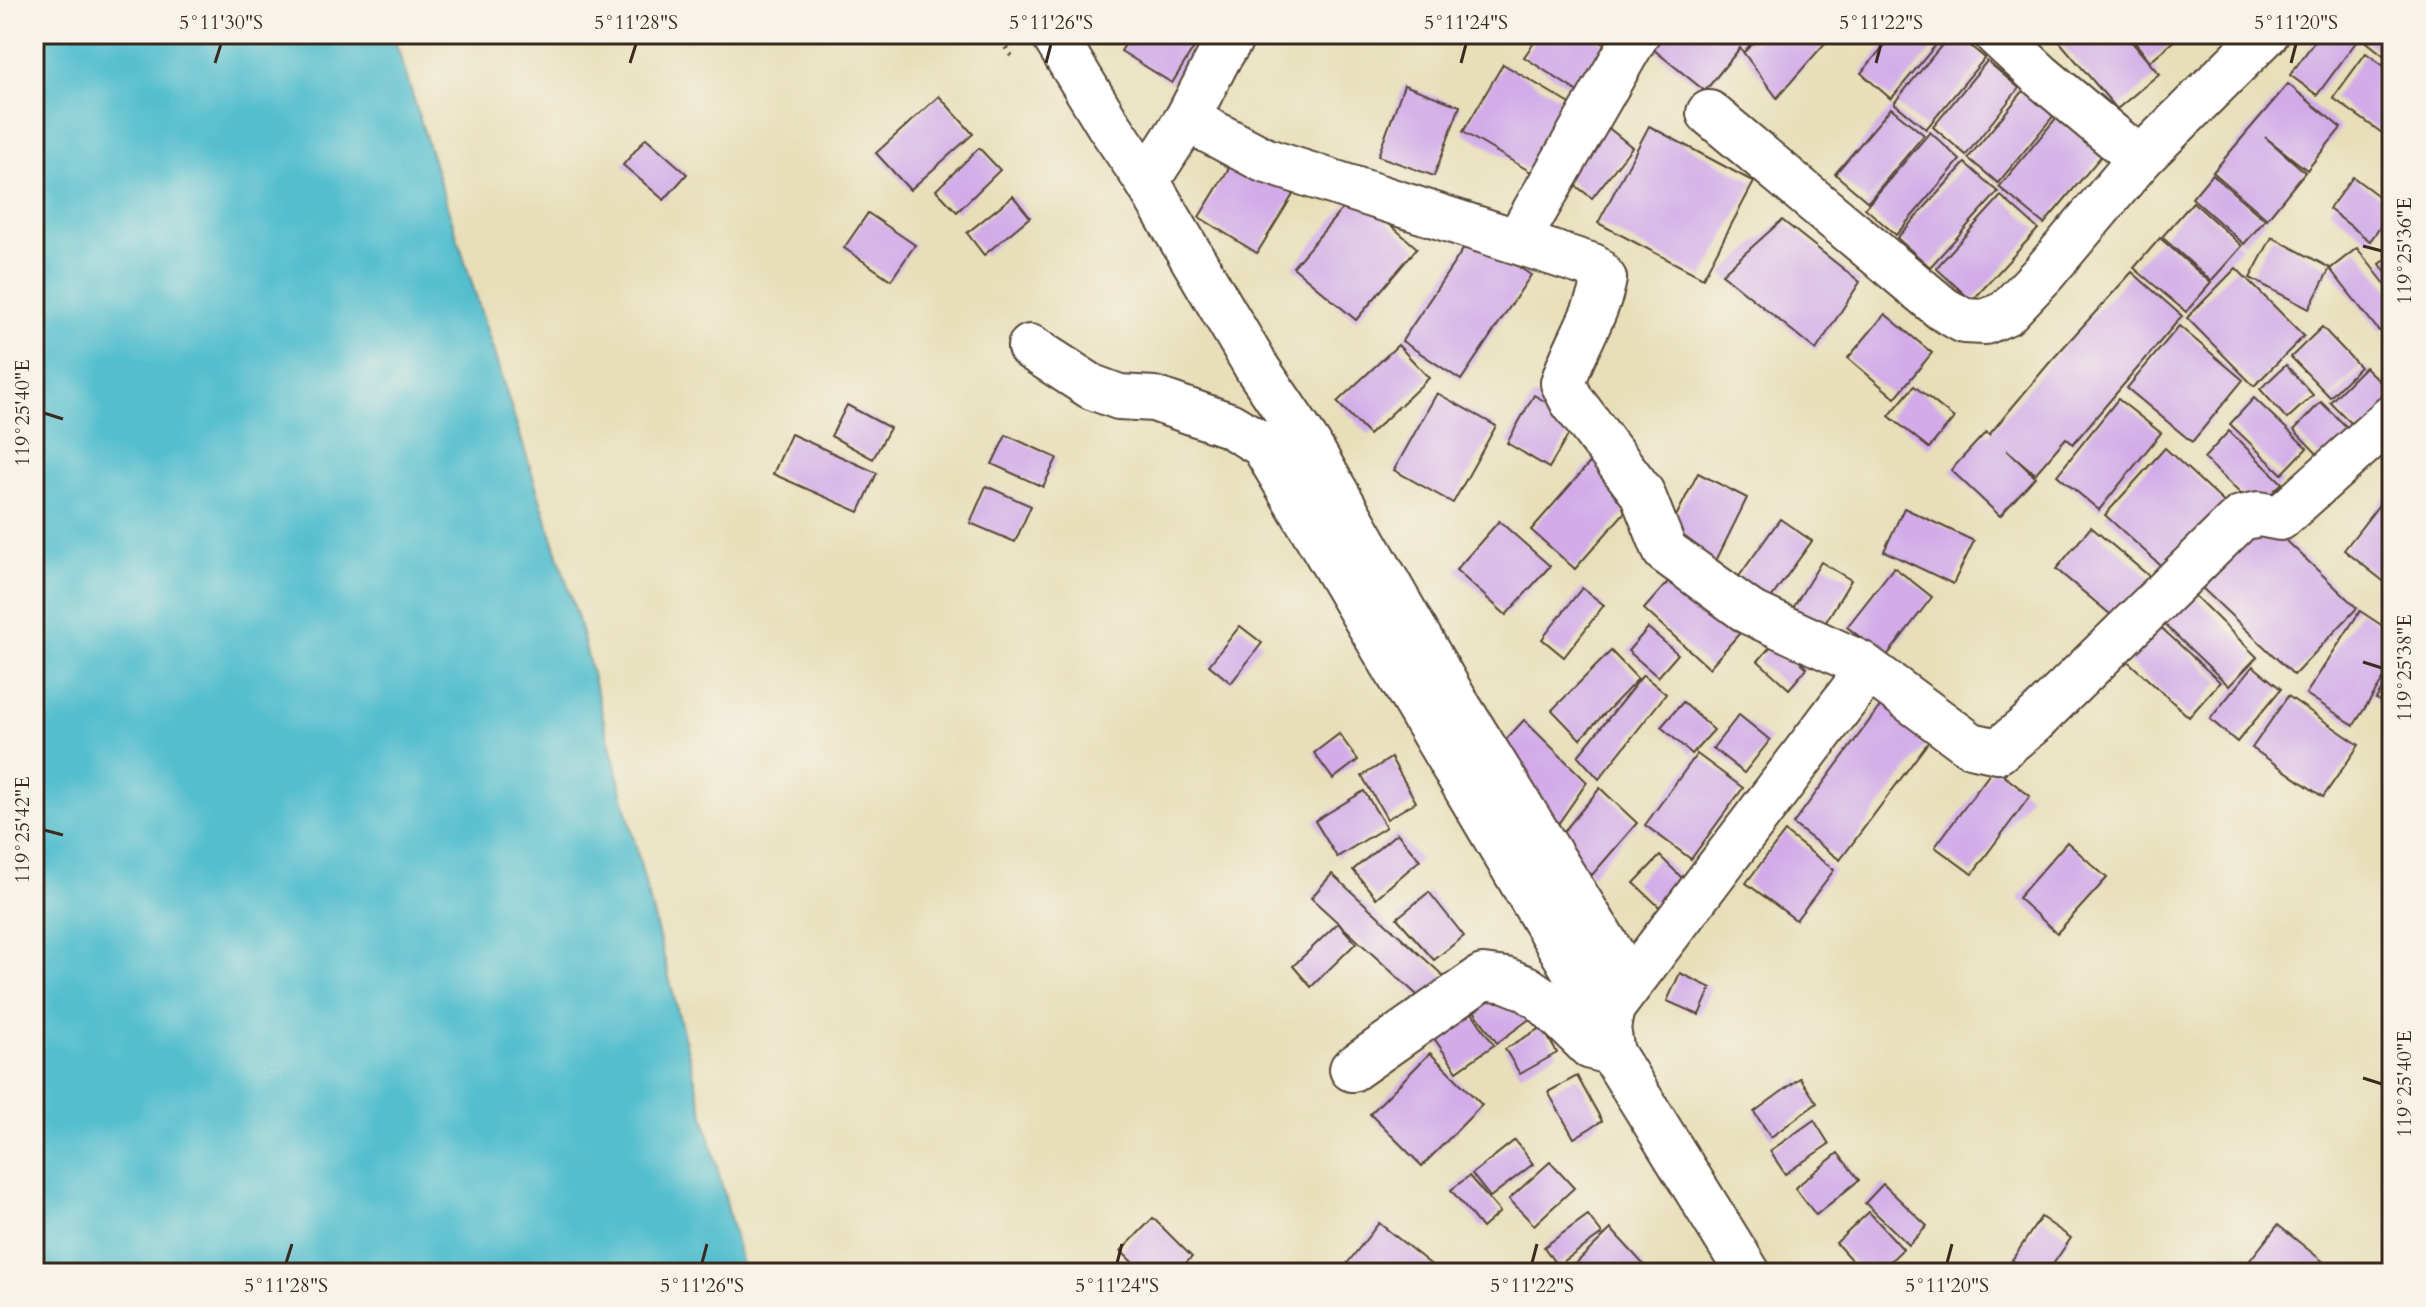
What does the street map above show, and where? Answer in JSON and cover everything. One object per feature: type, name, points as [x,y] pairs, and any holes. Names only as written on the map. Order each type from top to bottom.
[{"type":"street","points":[[1053,34],[1147,181],[1257,368],[1309,445],[1454,699],[1614,957],[1618,977],[1610,1030]]},
{"type":"street","points":[[1147,181],[1187,119],[1234,34]]},
{"type":"street","points":[[1518,240],[1637,34]]},
{"type":"street","points":[[1996,34],[2140,159]]},
{"type":"street","points":[[1709,113],[1943,309],[1964,321],[1985,322],[2006,313],[2044,273],[2140,159],[2266,34]]},
{"type":"street","points":[[1187,119],[1264,160],[1593,266],[1604,279],[1600,301],[1569,362],[1563,383],[1572,401],[1642,493],[1665,551],[1749,612],[1860,663],[1971,745],[1998,751],[2032,723],[2241,518],[2259,514],[2280,518],[2392,417]]},
{"type":"street","points":[[1030,347],[1092,387],[1119,397],[1154,399],[1229,425],[1263,445],[1610,1030],[1748,1273]]},
{"type":"street","points":[[1352,1069],[1483,977],[1506,980],[1526,988],[1542,999],[1591,1047],[1610,1030],[1868,670]]},
{"type":"water","points":[[34,34],[393,34],[578,619],[744,1273],[34,1273]]},
{"type":"building","points":[[679,34],[697,34],[686,42]]},
{"type":"building","points":[[1132,34],[1176,34],[1195,46],[1172,83],[1121,51]]},
{"type":"building","points":[[1540,34],[1588,34],[1614,50],[1584,96],[1524,57]]},
{"type":"building","points":[[1665,34],[1759,34],[1744,52],[1763,34],[1833,34],[1777,98],[1740,48],[1705,91],[1653,49]]},
{"type":"building","points":[[1894,34],[1945,34],[1891,99],[1861,73]]},
{"type":"building","points":[[1951,34],[1956,34],[1985,58],[1926,129],[1894,103]]},
{"type":"building","points":[[2053,34],[2125,34],[2159,74],[2117,109]]},
{"type":"building","points":[[2128,34],[2182,34],[2150,61]]},
{"type":"building","points":[[2320,34],[2354,34],[2359,38],[2317,95],[2290,75]]},
{"type":"building","points":[[2367,34],[2392,34],[2392,62],[2363,39]]},
{"type":"building","points":[[2366,53],[2392,72],[2392,140],[2333,98]]},
{"type":"building","points":[[1987,61],[2019,88],[1966,155],[1933,127]]},
{"type":"building","points":[[1503,64],[1587,114],[1548,182],[1463,132]]},
{"type":"building","points":[[2288,84],[2341,128],[2307,170],[2265,137],[2305,172],[2267,219],[2213,172]]},
{"type":"building","points":[[1404,85],[1460,106],[1434,176],[1378,156]]},
{"type":"building","points":[[2025,89],[2055,114],[1998,183],[1968,158]]},
{"type":"building","points":[[939,96],[973,134],[910,190],[876,153]]},
{"type":"building","points":[[1891,108],[1924,135],[1868,202],[1835,174]]},
{"type":"building","points":[[2057,117],[2103,154],[2044,224],[1999,187]]},
{"type":"building","points":[[1600,121],[1632,147],[1592,198],[1559,173]]},
{"type":"building","points":[[1649,126],[1754,182],[1703,278],[1598,223]]},
{"type":"building","points":[[1930,132],[1960,160],[1896,235],[1865,208]]},
{"type":"building","points":[[646,138],[687,174],[664,200],[623,165]]},
{"type":"building","points":[[979,148],[1000,170],[957,212],[936,190]]},
{"type":"building","points":[[1236,157],[1294,193],[1257,253],[1199,217]]},
{"type":"building","points":[[1965,163],[1998,192],[1930,267],[1897,238]]},
{"type":"building","points":[[2212,174],[2265,220],[2244,244],[2192,198]]},
{"type":"building","points":[[2353,177],[2392,206],[2392,211],[2370,241],[2329,209]]},
{"type":"building","points":[[1355,194],[1417,248],[1356,320],[1293,267]]},
{"type":"building","points":[[1013,196],[1030,217],[984,255],[967,233]]},
{"type":"building","points":[[2001,196],[2038,229],[1972,301],[1936,268]]},
{"type":"building","points":[[2193,202],[2242,246],[2211,281],[2162,237]]},
{"type":"building","points":[[868,213],[915,245],[891,280],[844,248]]},
{"type":"building","points":[[1782,220],[1860,282],[1816,350],[1722,274]]},
{"type":"building","points":[[1472,236],[1531,275],[1461,380],[1402,341]]},
{"type":"building","points":[[2272,237],[2330,268],[2309,309],[2250,278]]},
{"type":"building","points":[[2160,238],[2211,283],[2186,312],[2134,268]]},
{"type":"building","points":[[2357,248],[2392,293],[2392,321],[2379,331],[2330,269]]},
{"type":"building","points":[[2392,255],[2392,281],[2380,264]]},
{"type":"building","points":[[2236,268],[2304,336],[2254,386],[2187,318]]},
{"type":"building","points":[[2132,272],[2182,316],[2073,444],[2066,438],[2035,474],[2007,450],[2035,477],[2000,516],[1951,470],[1986,432],[1989,435]]},
{"type":"building","points":[[1885,314],[1932,353],[1895,398],[1848,358]]},
{"type":"building","points":[[2179,326],[2243,380],[2192,442],[2127,388]]},
{"type":"building","points":[[2322,327],[2360,367],[2330,397],[2291,357]]},
{"type":"building","points":[[1398,345],[1429,378],[1369,435],[1337,402]]},
{"type":"building","points":[[2286,365],[2313,395],[2287,419],[2260,389]]},
{"type":"building","points":[[2365,367],[2392,394],[2392,403],[2362,434],[2330,402]]},
{"type":"building","points":[[1914,386],[1954,418],[1929,448],[1889,416]]},
{"type":"building","points":[[1437,393],[1496,426],[1453,503],[1394,470]]},
{"type":"building","points":[[1534,395],[1577,420],[1549,468],[1507,443]]},
{"type":"building","points":[[2254,398],[2307,448],[2282,474],[2230,424]]},
{"type":"building","points":[[2118,399],[2161,433],[2099,510],[2057,475]]},
{"type":"building","points":[[2321,402],[2357,437],[2329,466],[2294,430]]},
{"type":"building","points":[[847,405],[890,428],[873,459],[831,436]]},
{"type":"building","points":[[2229,431],[2282,483],[2256,509],[2204,458]]},
{"type":"building","points":[[791,434],[877,473],[859,512],[773,474]]},
{"type":"building","points":[[1006,435],[1057,458],[1043,487],[992,464]]},
{"type":"building","points":[[2165,448],[2229,507],[2169,573],[2105,515]]},
{"type":"building","points":[[1594,458],[1638,497],[1575,569],[1531,530]]},
{"type":"building","points":[[1698,473],[1747,498],[1714,565],[1664,540]]},
{"type":"building","points":[[986,486],[1031,506],[1015,542],[970,523]]},
{"type":"building","points":[[2392,488],[2392,588],[2344,550]]},
{"type":"building","points":[[1904,508],[1974,541],[1953,584],[1884,551]]},
{"type":"building","points":[[2263,518],[2357,608],[2294,675],[2199,585]]},
{"type":"building","points":[[1780,519],[1812,541],[1766,605],[1735,582]]},
{"type":"building","points":[[1499,521],[1550,566],[1506,615],[1456,570]]},
{"type":"building","points":[[2091,527],[2156,582],[2122,624],[2056,569]]},
{"type":"building","points":[[1821,562],[1851,580],[1815,640],[1785,621]]},
{"type":"building","points":[[1681,567],[1746,626],[1709,668],[1644,609]]},
{"type":"building","points":[[1894,567],[1932,597],[1886,657],[1847,627]]},
{"type":"building","points":[[1582,588],[1604,605],[1564,657],[1542,639]]},
{"type":"building","points":[[2189,590],[2257,657],[2229,686],[2160,620]]},
{"type":"building","points":[[2360,611],[2392,632],[2392,666],[2354,725],[2306,694]]},
{"type":"building","points":[[2154,621],[2220,682],[2189,717],[2122,656]]},
{"type":"building","points":[[1240,626],[1262,643],[1231,683],[1209,665]]},
{"type":"building","points":[[1648,628],[1678,654],[1658,677],[1628,651]]},
{"type":"building","points":[[1777,639],[1807,668],[1789,689],[1758,661]]},
{"type":"building","points":[[1611,651],[1638,679],[1580,739],[1552,710]]},
{"type":"building","points":[[2253,666],[2281,689],[2237,742],[2210,719]]},
{"type":"building","points":[[2392,673],[2392,709],[2376,699]]},
{"type":"building","points":[[1643,675],[1666,694],[1599,779],[1578,756]]},
{"type":"building","points":[[1890,693],[1938,729],[1840,860],[1793,824]]},
{"type":"building","points":[[2288,696],[2359,745],[2323,797],[2252,748]]},
{"type":"building","points":[[1683,702],[1714,730],[1692,754],[1661,727]]},
{"type":"building","points":[[1739,715],[1770,740],[1744,773],[1713,748]]},
{"type":"building","points":[[1524,720],[1587,782],[1536,856],[1477,771]]},
{"type":"building","points":[[1339,734],[1358,760],[1333,779],[1314,753]]},
{"type":"building","points":[[1697,754],[1743,788],[1691,859],[1645,825]]},
{"type":"building","points":[[1391,758],[1416,802],[1387,819],[1362,776]]},
{"type":"building","points":[[1994,768],[2030,796],[1972,874],[1935,847]]},
{"type":"building","points":[[1600,788],[1637,823],[1592,875],[1555,842]]},
{"type":"building","points":[[1364,791],[1386,827],[1337,857],[1315,821]]},
{"type":"building","points":[[1785,832],[1834,870],[1796,920],[1746,883]]},
{"type":"building","points":[[1397,833],[1420,860],[1376,898],[1353,870]]},
{"type":"building","points":[[2067,842],[2107,878],[2057,933],[2018,898]]},
{"type":"building","points":[[1660,856],[1693,889],[1668,915],[1634,883]]},
{"type":"building","points":[[1332,874],[1449,981],[1428,1005],[1311,898]]},
{"type":"building","points":[[1429,892],[1464,936],[1434,960],[1397,918]]},
{"type":"building","points":[[1338,923],[1356,943],[1311,987],[1293,966]]},
{"type":"building","points":[[1680,973],[1711,988],[1699,1015],[1667,1001]]},
{"type":"building","points":[[1502,990],[1531,1018],[1497,1043],[1467,1001]]},
{"type":"building","points":[[1460,995],[1494,1045],[1457,1071],[1422,1021]]},
{"type":"building","points":[[1542,1027],[1557,1053],[1520,1074],[1505,1049]]},
{"type":"building","points":[[1430,1053],[1482,1105],[1422,1166],[1370,1114]]},
{"type":"building","points":[[1577,1076],[1602,1121],[1574,1138],[1548,1092]]},
{"type":"building","points":[[1800,1078],[1817,1103],[1771,1137],[1754,1112]]},
{"type":"building","points":[[1814,1120],[1829,1144],[1785,1174],[1770,1151]]},
{"type":"building","points":[[1515,1140],[1533,1164],[1490,1197],[1472,1174]]},
{"type":"building","points":[[1838,1153],[1859,1180],[1816,1215],[1795,1188]]},
{"type":"building","points":[[1550,1162],[1574,1188],[1534,1225],[1509,1199]]},
{"type":"building","points":[[1469,1176],[1500,1212],[1482,1228],[1451,1190]]},
{"type":"building","points":[[1883,1184],[1927,1226],[1909,1245],[1865,1203]]},
{"type":"building","points":[[1869,1212],[1903,1249],[1878,1273],[1863,1273],[1836,1243]]},
{"type":"building","points":[[1588,1215],[1602,1234],[1557,1266],[1544,1247]]},
{"type":"building","points":[[2041,1217],[2071,1238],[2047,1273],[2032,1273],[2012,1260]]},
{"type":"building","points":[[1153,1218],[1192,1257],[1176,1273],[1143,1273],[1121,1251]]},
{"type":"building","points":[[1379,1223],[1439,1271],[1356,1273],[1346,1265]]},
{"type":"building","points":[[2278,1225],[2337,1273],[2265,1273],[2250,1260]]},
{"type":"building","points":[[1611,1229],[1644,1265],[1636,1273],[1566,1273]]}]
